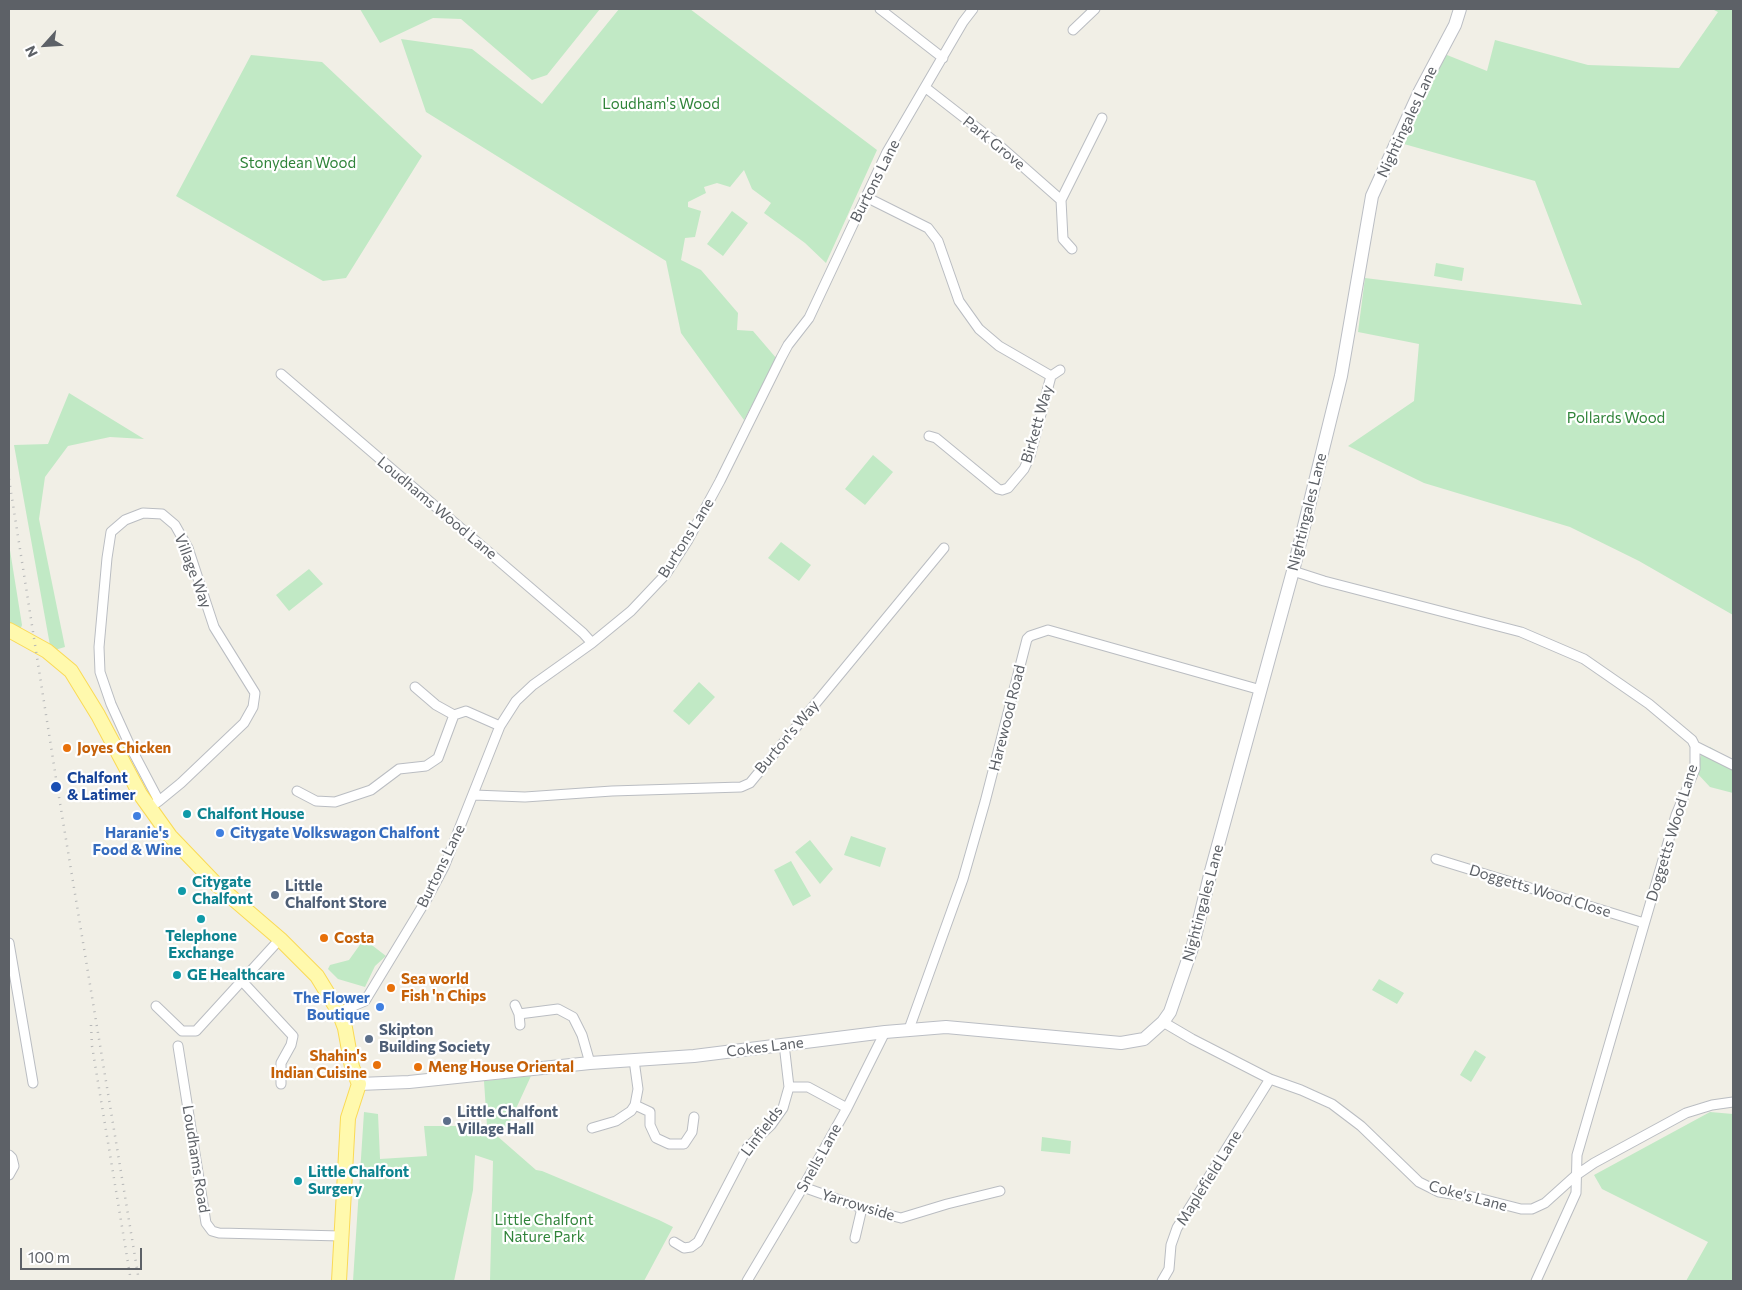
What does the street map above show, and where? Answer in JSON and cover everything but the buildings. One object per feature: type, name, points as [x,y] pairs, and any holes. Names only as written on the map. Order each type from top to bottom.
[{"type":"main road","name":"Nightingales Lane","points":[[1163,1022],[1170,1012],[1193,945],[1293,570],[1341,376],[1372,196],[1420,91],[1453,31],[1460,9]]},
{"type":"main road","points":[[9,630],[47,651],[71,671],[98,715],[140,794],[154,804],[170,836],[231,897],[280,939],[317,976],[340,1012],[352,1067],[359,1084],[348,1118],[339,1281]]},
{"type":"main road","name":"Cokes Lane","points":[[359,1084],[409,1082],[694,1056],[909,1029],[946,1027],[1121,1043],[1144,1039],[1163,1022]]},
{"type":"street","points":[[880,9],[943,58]]},
{"type":"street","name":"Burtons Lane","points":[[340,1012],[365,1001],[428,897],[444,867],[500,726],[516,701],[632,611],[666,574],[688,540],[788,346],[809,318],[888,152],[972,9]]},
{"type":"street","points":[[1073,30],[1095,9]]},
{"type":"street","name":"Park Grove","points":[[926,88],[994,141],[1061,200]]},
{"type":"street","points":[[1072,249],[1063,240],[1061,200],[1102,118]]},
{"type":"street","name":"Birkett Way","points":[[866,197],[928,228],[938,241],[958,301],[979,329],[999,346],[1051,376]]},
{"type":"street","name":"Birkett Way","points":[[929,436],[936,438],[998,489],[1008,488],[1024,469],[1030,456],[1051,376],[1060,370]]},
{"type":"street","name":"Loudhams Wood Lane","points":[[281,374],[583,633],[592,643]]},
{"type":"street","name":"Village Way","points":[[143,513],[162,514],[175,525],[188,548],[214,627],[255,693],[253,708],[244,723],[181,783],[154,804],[111,704],[100,672],[99,647],[111,532],[125,520],[143,513]]},
{"type":"street","name":"Burton's Way","points":[[474,795],[525,797],[612,791],[741,786],[750,783],[944,548]]},
{"type":"street","name":"Doggetts Wood Lane","points":[[1293,570],[1324,581],[1521,632],[1584,659],[1649,704],[1692,740],[1695,746],[1695,769],[1676,816],[1577,1154],[1576,1193],[1536,1281]]},
{"type":"street","name":"Harewood Road","points":[[909,1029],[963,880],[1027,639],[1030,636],[1048,630],[1261,690]]},
{"type":"street","points":[[415,686],[436,705],[454,714],[466,711],[500,726]]},
{"type":"street","points":[[297,791],[316,801],[335,802],[371,790],[399,769],[426,766],[438,758],[454,714]]},
{"type":"street","points":[[1695,746],[1733,765]]},
{"type":"street","name":"Doggetts Wood Close","points":[[1436,859],[1644,923]]},
{"type":"street","points":[[156,1006],[182,1031],[196,1031],[211,1020],[241,980],[280,939]]},
{"type":"street","points":[[9,942],[12,981],[33,1083]]},
{"type":"street","points":[[241,980],[293,1036],[291,1045],[282,1063],[281,1084]]},
{"type":"street","points":[[515,1005],[519,1014],[520,1025]]},
{"type":"street","points":[[519,1014],[558,1009],[573,1017],[582,1035],[590,1064]]},
{"type":"street","name":"Coke's Lane","points":[[1163,1022],[1270,1079],[1332,1104],[1361,1126],[1419,1182],[1440,1192],[1478,1198],[1520,1209],[1532,1209],[1545,1203],[1594,1163],[1686,1113],[1712,1105],[1733,1102]]},
{"type":"street","name":"Snells Lane","points":[[747,1281],[847,1108],[885,1032]]},
{"type":"street","name":"Linfields","points":[[674,1242],[684,1248],[691,1247],[698,1242],[747,1148],[771,1125],[782,1108],[789,1087],[784,1044]]},
{"type":"street","name":"Loudhams Road","points":[[178,1046],[206,1223],[212,1231],[219,1233],[342,1236]]},
{"type":"street","points":[[592,1128],[616,1121],[631,1111],[635,1105],[638,1090],[634,1060]]},
{"type":"street","name":"Maplefield Lane","points":[[1162,1281],[1169,1269],[1171,1245],[1177,1228],[1270,1079]]},
{"type":"street","points":[[789,1087],[808,1088],[847,1108]]},
{"type":"street","points":[[635,1105],[650,1112],[650,1125],[656,1138],[669,1144],[684,1144],[692,1132],[694,1117]]},
{"type":"street","points":[[9,1155],[14,1166],[9,1175]]},
{"type":"street","name":"Yarrowside","points":[[803,1187],[862,1208],[902,1218],[947,1204],[1000,1191]]},
{"type":"street","points":[[855,1238],[862,1208]]},
{"type":"green space","points":[[360,9],[600,9],[547,75],[532,80],[461,19],[433,18],[380,43]]},
{"type":"green space","name":"Loudham's Wood","points":[[619,9],[690,9],[877,150],[826,263],[805,243],[764,213],[771,203],[752,189],[744,170],[730,187],[717,183],[704,187],[706,193],[688,202],[688,207],[701,211],[695,237],[685,238],[681,260],[701,270],[738,313],[737,330],[753,331],[777,359],[744,420],[681,333],[666,261],[426,112],[401,39],[472,49],[542,104]]},
{"type":"green space","name":"Pollards Wood","points":[[1712,9],[1733,9],[1733,615],[1639,561],[1570,527],[1424,483],[1348,446],[1414,401],[1419,344],[1358,332],[1365,278],[1582,305],[1535,181],[1404,144],[1442,53],[1487,71],[1495,40],[1588,65],[1679,68],[1718,12]]},
{"type":"green space","name":"Stonydean Wood","points":[[251,55],[322,62],[422,156],[346,278],[323,281],[176,196]]},
{"type":"green space","points":[[732,211],[748,223],[723,256],[707,244]]},
{"type":"green space","points":[[1436,263],[1464,268],[1462,281],[1434,276]]},
{"type":"green space","points":[[69,393],[144,439],[110,437],[68,446],[45,477],[39,519],[65,647],[51,651],[14,445],[48,444]]},
{"type":"green space","points":[[873,455],[893,472],[865,505],[845,489]]},
{"type":"green space","points":[[781,542],[811,565],[799,581],[768,558]]},
{"type":"green space","points":[[9,544],[22,625],[20,630],[9,623]]},
{"type":"green space","points":[[309,569],[323,584],[289,611],[276,595]]},
{"type":"green space","points":[[699,682],[715,697],[689,725],[673,711]]},
{"type":"green space","points":[[1710,747],[1733,761],[1733,793],[1710,787],[1696,772],[1701,755]]},
{"type":"green space","points":[[851,836],[886,848],[880,867],[844,855]]},
{"type":"green space","points":[[810,840],[833,869],[820,884],[795,852]]},
{"type":"green space","points":[[791,861],[811,896],[793,906],[774,870]]},
{"type":"green space","points":[[364,939],[386,956],[375,966],[365,987],[338,979],[328,969],[330,965],[349,960]]},
{"type":"green space","points":[[1379,979],[1404,993],[1397,1004],[1372,990]]},
{"type":"green space","points":[[1475,1050],[1486,1057],[1471,1082],[1460,1075]]},
{"type":"green space","name":"Little Chalfont Nature Park","points":[[531,1076],[508,1126],[496,1135],[536,1170],[673,1227],[644,1281],[490,1281],[493,1161],[475,1155],[473,1190],[454,1281],[353,1281],[364,1112],[378,1114],[380,1159],[427,1156],[424,1126],[487,1126],[484,1081]]},
{"type":"green space","points":[[1710,1112],[1733,1114],[1733,1281],[1686,1281],[1708,1242],[1602,1189],[1594,1175]]},
{"type":"green space","points":[[1042,1137],[1071,1141],[1070,1154],[1041,1151]]},
{"type":"railway","points":[[9,479],[58,791],[139,1281]]},
{"type":"railway","points":[[91,1025],[92,1046],[131,1281]]},
{"type":"place","name":"Joyes Chicken","points":[[67,748]]},
{"type":"place","name":"Chalfont & Latimer","points":[[56,787]]},
{"type":"place","name":"Chalfont House","points":[[187,814]]},
{"type":"place","name":"Haranie's Food & Wine","points":[[137,816]]},
{"type":"place","name":"Citygate Volkswagon Chalfont","points":[[220,833]]},
{"type":"place","name":"Citygate Chalfont","points":[[182,891]]},
{"type":"place","name":"Little Chalfont Store","points":[[275,895]]},
{"type":"place","name":"Telephone Exchange","points":[[201,919]]},
{"type":"place","name":"Costa","points":[[324,938]]},
{"type":"place","name":"GE Healthcare","points":[[177,975]]},
{"type":"place","name":"Sea world Fish 'n Chips","points":[[391,988]]},
{"type":"place","name":"The Flower Boutique","points":[[380,1007]]},
{"type":"place","name":"Skipton Building Society","points":[[369,1039]]},
{"type":"place","name":"Shahin's Indian Cuisine","points":[[377,1065]]},
{"type":"place","name":"Meng House Oriental","points":[[418,1067]]},
{"type":"place","name":"Little Chalfont Village Hall","points":[[447,1121]]},
{"type":"place","name":"Little Chalfont Surgery","points":[[298,1181]]}]
